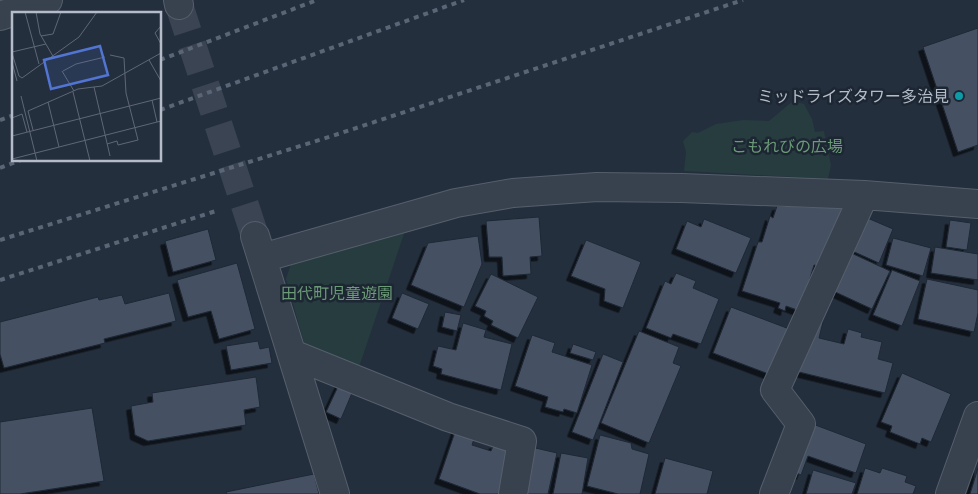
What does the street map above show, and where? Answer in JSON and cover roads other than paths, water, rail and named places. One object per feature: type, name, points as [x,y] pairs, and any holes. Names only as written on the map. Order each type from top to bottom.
[{"type":"street","points":[[0,16],[48,0]]},
{"type":"street","points":[[335,494],[259,247],[456,203],[513,193],[597,188],[673,188],[864,195],[978,204]]},
{"type":"street","points":[[774,494],[801,424],[775,390],[864,195]]},
{"type":"street","points":[[292,354],[448,417],[522,441],[514,494]]},
{"type":"street","points":[[950,494],[978,416]]},
{"type":"tunnel","points":[[179,5],[255,236]]},
{"type":"railway","points":[[161,60],[317,0]]},
{"type":"railway","points":[[161,110],[464,0]]},
{"type":"railway","points":[[0,240],[332,136],[743,0]]},
{"type":"railway","points":[[0,120],[12,116]]},
{"type":"railway","points":[[0,168],[18,161]]},
{"type":"railway","points":[[0,280],[219,210]]},
{"type":"place","name":"ミッドライズタワー多治見","points":[[959,96]]},
{"type":"park label","name":"こもれびの広場","points":[[787,146]]},
{"type":"park label","name":"田代町児童遊園","points":[[337,293]]}]
